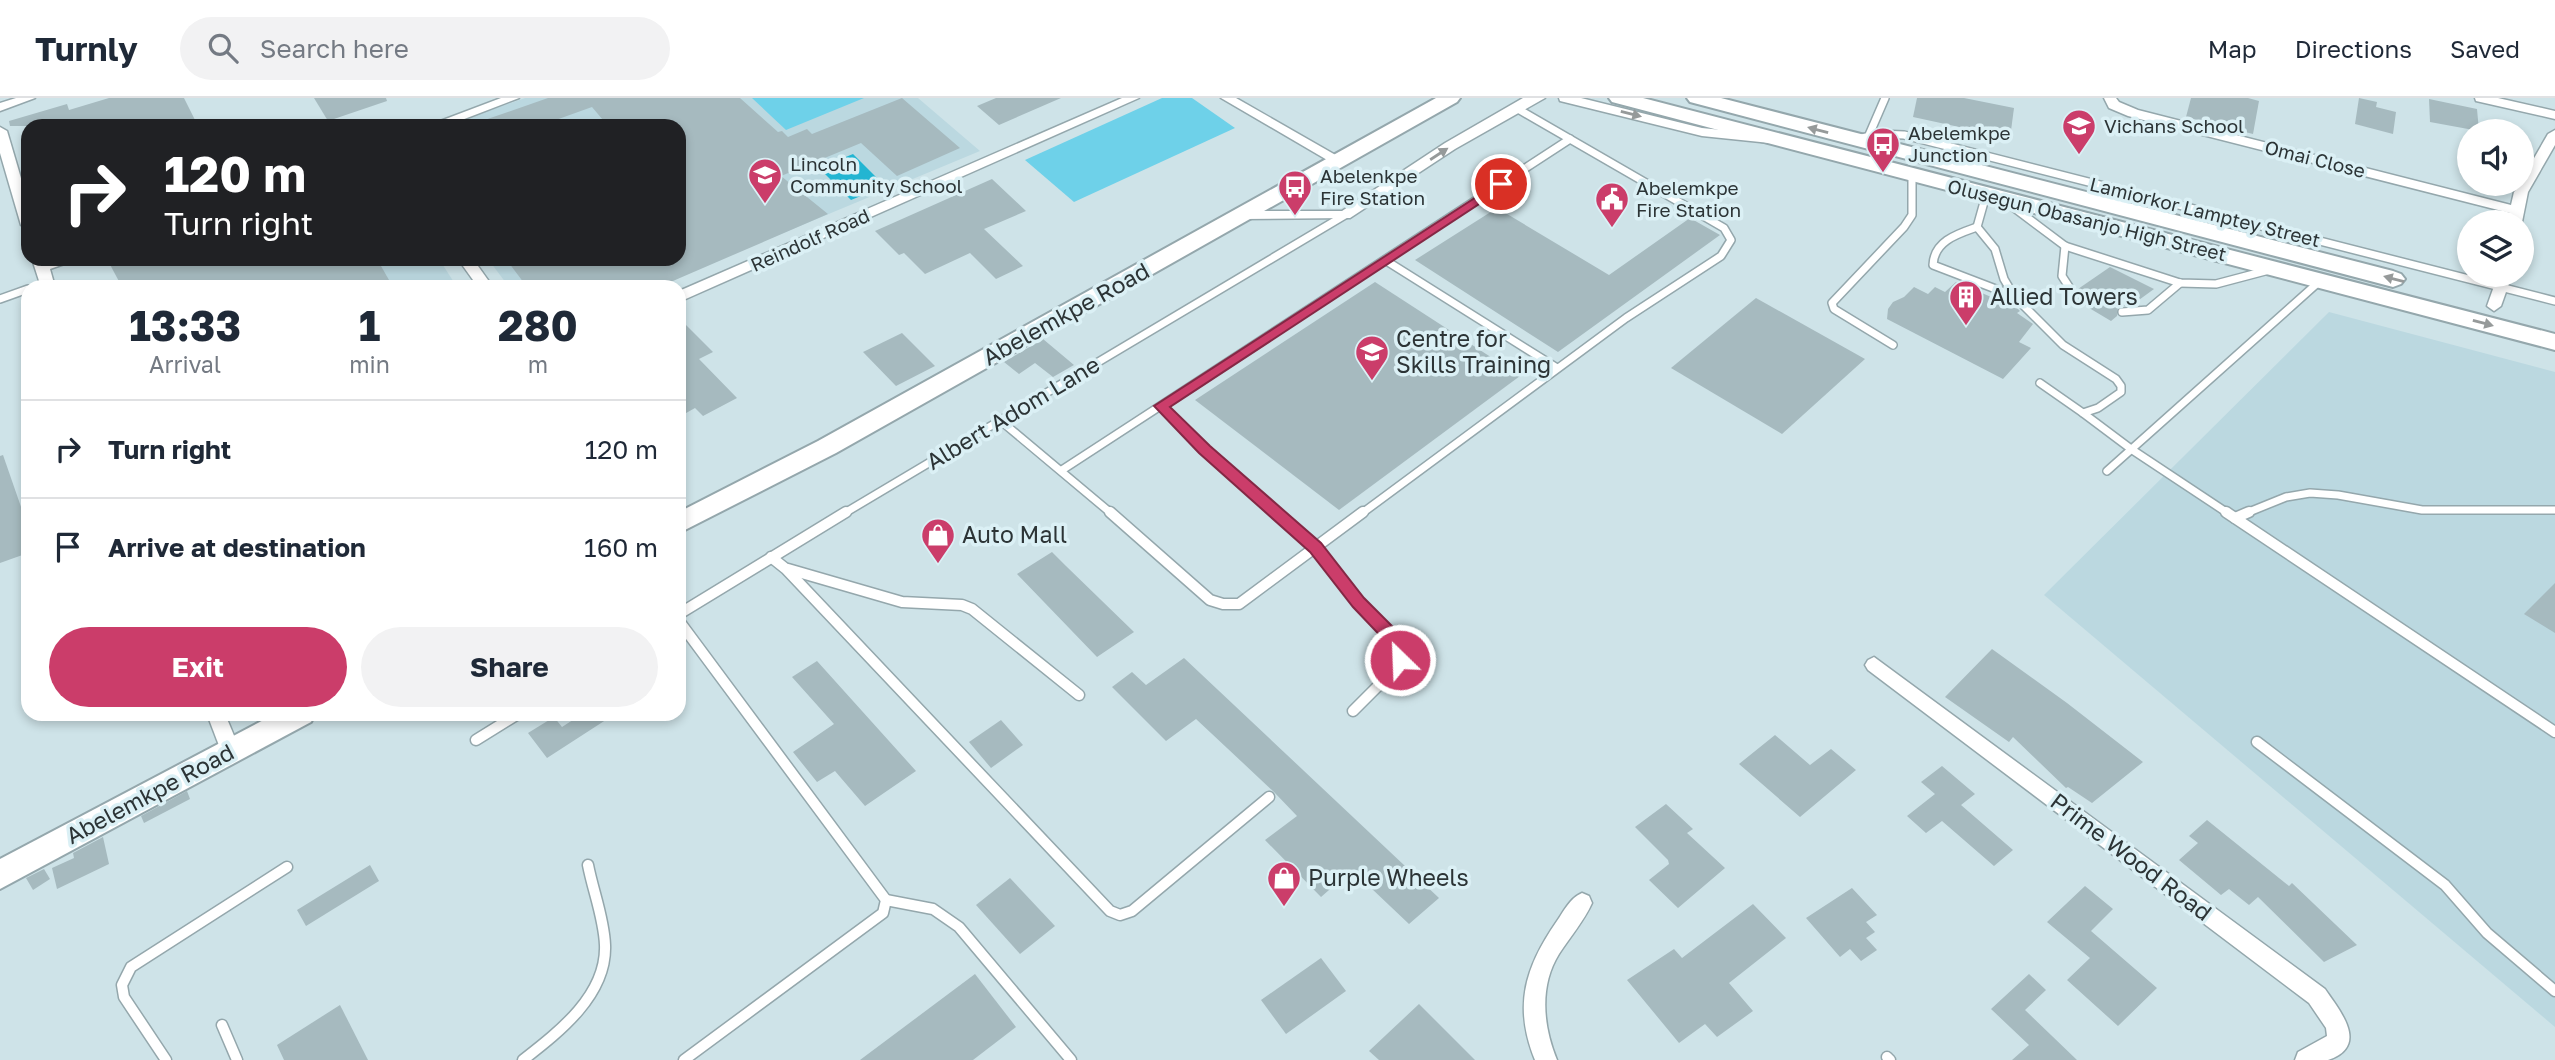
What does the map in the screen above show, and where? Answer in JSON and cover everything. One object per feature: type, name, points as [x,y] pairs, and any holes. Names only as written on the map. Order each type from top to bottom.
[{"type":"main road","name":"Olusegun Obasanjo High Street","points":[[1619,98],[2555,342]]},
{"type":"main road","name":"Olusegun Obasanjo High Street","points":[[1697,98],[2500,290],[2555,321]]},
{"type":"street","points":[[0,107],[29,98]]},
{"type":"street","points":[[453,119],[510,98]]},
{"type":"street","name":"Reindolf Road","points":[[686,294],[1133,98]]},
{"type":"street","points":[[1228,98],[1339,161]]},
{"type":"street","name":"Abelemkpe Road","points":[[686,519],[827,447],[1450,98]]},
{"type":"street","name":"Albert Adom Lane","points":[[1345,215],[1450,146],[1528,101],[1539,98]]},
{"type":"street","points":[[1565,98],[1702,132],[1777,140]]},
{"type":"street","points":[[2481,98],[2555,115]]},
{"type":"street","name":"Omai Close","points":[[2112,101],[2133,113],[2490,210]]},
{"type":"street","points":[[0,131],[21,202]]},
{"type":"street","points":[[2517,210],[2521,192],[2555,134]]},
{"type":"street","points":[[1242,215],[1345,215]]},
{"type":"street","points":[[39,279],[56,266]]},
{"type":"street","points":[[470,266],[480,280]]},
{"type":"street","name":"Prime Wood Road","points":[[1874,665],[2317,996],[2336,1024],[2339,1041],[2306,1060]]},
{"type":"street","points":[[219,721],[230,750]]},
{"type":"street","name":"Abelemkpe Road","points":[[0,875],[287,721]]},
{"type":"street","points":[[1546,1060],[1541,1049],[1534,1011],[1538,971],[1582,903]]},
{"type":"lane","points":[[1861,138],[1885,98]]},
{"type":"lane","points":[[1001,421],[1062,470],[1210,600],[1223,604],[1238,604],[1626,317],[1721,256],[1731,240],[1724,228],[1518,109]]},
{"type":"lane","points":[[1062,470],[1570,139]]},
{"type":"lane","points":[[1893,345],[1834,309],[1832,303],[1899,233],[1912,215],[1912,176]]},
{"type":"lane","points":[[2014,296],[1933,265],[1932,260],[1941,244],[1977,227],[1993,196],[2065,246],[2180,283],[2216,284],[2277,268]]},
{"type":"lane","name":"Albert Adom Lane","points":[[686,613],[771,557],[1345,215]]},
{"type":"lane","points":[[1977,227],[1995,248],[2004,279],[2014,296],[2063,345],[2116,379],[2122,386],[2121,392],[2098,408],[2083,413]]},
{"type":"lane","points":[[2065,246],[2062,276],[2073,293]]},
{"type":"lane","points":[[1385,260],[1557,368]]},
{"type":"lane","points":[[2107,471],[2321,280]]},
{"type":"lane","points":[[2122,312],[2148,310],[2180,283]]},
{"type":"lane","points":[[0,299],[21,288]]},
{"type":"lane","points":[[2500,290],[2555,301]]},
{"type":"lane","points":[[2040,383],[2131,449],[2555,732]]},
{"type":"lane","points":[[1161,406],[1204,449],[1315,547],[1359,603],[1402,647],[1400,660],[1387,678],[1353,711]]},
{"type":"lane","points":[[2235,518],[2286,497],[2309,493],[2338,495],[2422,510],[2555,510]]},
{"type":"lane","points":[[771,557],[786,569],[1110,911],[1120,915],[1132,911],[1269,797]]},
{"type":"lane","points":[[786,569],[902,602],[962,605],[972,609],[1079,695]]},
{"type":"lane","points":[[686,625],[886,900],[932,906],[947,916],[1071,1060]]},
{"type":"lane","points":[[476,740],[507,721]]},
{"type":"lane","points":[[2257,742],[2445,885],[2487,933],[2555,991]]},
{"type":"lane","points":[[523,1060],[561,1029],[597,985],[606,947],[587,865]]},
{"type":"lane","points":[[166,1060],[124,998],[122,985],[131,967],[287,867]]},
{"type":"lane","points":[[684,1060],[883,913],[886,900]]},
{"type":"lane","points":[[222,1025],[237,1060]]},
{"type":"shaded area","name":"Lincoln Community School","points":[[525,98],[918,98],[980,151],[670,280],[504,280],[493,266],[686,266],[686,119],[466,119]]},
{"type":"shaded area","points":[[752,98],[864,98],[786,130]]},
{"type":"shaded area","points":[[1162,98],[1192,98],[1235,128],[1074,202],[1025,160]]},
{"type":"shaded area","points":[[853,154],[885,186],[851,200],[819,168]]},
{"type":"shaded area","points":[[312,266],[444,266],[452,280],[278,280]]},
{"type":"shaded area","points":[[2329,312],[2555,372],[2555,1027],[2044,595]]},
{"type":"building","points":[[109,98],[184,98],[194,119],[21,119],[21,126],[10,126],[9,121],[67,104],[69,110]]},
{"type":"building","points":[[314,98],[386,98],[387,101],[334,119],[327,119]]},
{"type":"building","name":"Lincoln Community School","points":[[548,98],[740,98],[778,132],[782,131],[788,137],[807,129],[812,134],[902,98],[960,148],[897,176],[861,143],[781,176],[828,214],[675,280],[522,280],[511,266],[686,266],[686,119],[602,119],[592,107],[559,119],[488,119]]},
{"type":"building","points":[[996,98],[1061,98],[999,125],[977,106]]},
{"type":"building","points":[[1917,98],[1964,98],[2014,108],[2010,138],[1913,117]]},
{"type":"building","points":[[2191,98],[2248,98],[2259,101],[2253,134],[2186,117]]},
{"type":"building","points":[[2359,98],[2377,102],[2376,107],[2396,112],[2393,134],[2355,124]]},
{"type":"building","points":[[2429,99],[2477,109],[2478,119],[2457,119],[2457,127],[2430,122]]},
{"type":"building","points":[[992,179],[1026,211],[984,229],[1023,266],[996,279],[970,253],[925,274],[904,253],[899,255],[875,231]]},
{"type":"building","points":[[1497,208],[1609,275],[1690,218],[1720,235],[1558,352],[1415,260]]},
{"type":"building","points":[[111,266],[381,266],[389,280],[118,280]]},
{"type":"building","points":[[2110,267],[2154,289],[2132,305],[2118,307],[2117,316],[2111,321],[2074,299],[2079,295],[2078,289]]},
{"type":"building","points":[[1375,282],[1520,376],[1339,510],[1195,400]]},
{"type":"building","name":"Allied Towers","points":[[1956,282],[2017,308],[2020,311],[2017,313],[2033,324],[2019,342],[2031,348],[2003,379],[1887,319],[1888,309],[1893,302],[1904,297],[1914,287],[1928,294],[1935,287],[1945,292]]},
{"type":"building","points":[[1756,298],[1865,359],[1782,434],[1671,368]]},
{"type":"building","points":[[686,325],[713,352],[699,359],[737,398],[703,416],[695,408],[686,413]]},
{"type":"building","points":[[902,333],[935,366],[896,386],[863,352]]},
{"type":"building","points":[[1043,339],[1074,365],[1053,377],[1035,363],[1019,374],[1004,362]]},
{"type":"building","points":[[3,455],[21,507],[21,556],[0,563],[0,456]]},
{"type":"building","points":[[1052,552],[1134,632],[1097,657],[1017,574]]},
{"type":"building","points":[[2555,583],[2555,633],[2524,614]]},
{"type":"building","points":[[1992,649],[2143,762],[2092,803],[2066,788],[2013,737],[2009,742],[1945,697]]},
{"type":"building","points":[[1184,658],[1439,898],[1409,924],[1352,870],[1321,897],[1265,840],[1297,816],[1274,792],[1196,719],[1166,741],[1112,687],[1132,672],[1146,685]]},
{"type":"building","points":[[817,661],[916,771],[865,806],[835,771],[817,782],[793,752],[834,724],[792,677]]},
{"type":"building","points":[[1001,720],[1023,745],[991,768],[969,742]]},
{"type":"building","points":[[548,721],[557,721],[562,727],[571,721],[604,721],[547,758],[528,733]]},
{"type":"building","points":[[1775,735],[1810,765],[1831,749],[1856,770],[1800,817],[1739,764]]},
{"type":"building","points":[[1942,766],[1975,794],[1961,805],[2013,850],[1994,866],[1942,821],[1926,833],[1907,816],[1935,794],[1921,782]]},
{"type":"building","points":[[187,791],[190,799],[144,823],[141,816]]},
{"type":"building","points":[[1666,804],[1693,829],[1687,833],[1725,868],[1678,908],[1649,880],[1669,864],[1668,860],[1635,827]]},
{"type":"building","points":[[2207,820],[2289,886],[2292,883],[2357,945],[2324,962],[2258,897],[2249,905],[2229,889],[2221,895],[2179,860],[2198,843],[2189,836]]},
{"type":"building","points":[[103,837],[109,864],[57,889],[52,868],[74,858],[73,853]]},
{"type":"building","points":[[370,865],[379,881],[306,926],[297,910]]},
{"type":"building","points":[[44,869],[50,879],[33,890],[26,878]]},
{"type":"building","points":[[1010,878],[1055,926],[1020,954],[976,905]]},
{"type":"building","points":[[2085,886],[2113,909],[2091,931],[2157,988],[2118,1026],[2067,980],[2090,958],[2047,922]]},
{"type":"building","points":[[1852,888],[1877,915],[1866,922],[1875,932],[1866,938],[1877,950],[1861,961],[1850,949],[1840,957],[1806,918]]},
{"type":"building","points":[[1753,904],[1786,938],[1729,983],[1753,1011],[1717,1037],[1705,1024],[1679,1043],[1627,980],[1674,949],[1682,958]]},
{"type":"building","points":[[1321,958],[1346,991],[1286,1034],[1261,1000]]},
{"type":"building","points":[[975,974],[1016,1027],[973,1060],[860,1060]]},
{"type":"building","points":[[2029,974],[2046,990],[2025,1010],[2077,1060],[2012,1060],[2029,1045],[1991,1009]]},
{"type":"building","points":[[1419,1004],[1475,1060],[1379,1060],[1369,1051]]},
{"type":"building","points":[[340,1005],[368,1060],[284,1060],[277,1045]]},
{"type":"place","name":"Vichans School","points":[[2079,156]]},
{"type":"place","name":"Abelemkpe Junction","points":[[1883,174]]},
{"type":"place","name":"Lincoln Community School","points":[[765,205]]},
{"type":"place","name":"Abelenkpe Fire Station","points":[[1295,217]]},
{"type":"place","name":"Abelemkpe Fire Station","points":[[1612,229]]},
{"type":"place","name":"Allied Towers","points":[[1966,327]]},
{"type":"place","name":"Centre for Skills Training","points":[[1372,382]]},
{"type":"place","name":"Auto Mall","points":[[938,565]]},
{"type":"place","name":"Purple Wheels","points":[[1284,908]]},
{"type":"route","points":[[1400,660],[1402,647],[1359,603],[1315,547],[1204,449],[1161,406],[1501,184]]}]
